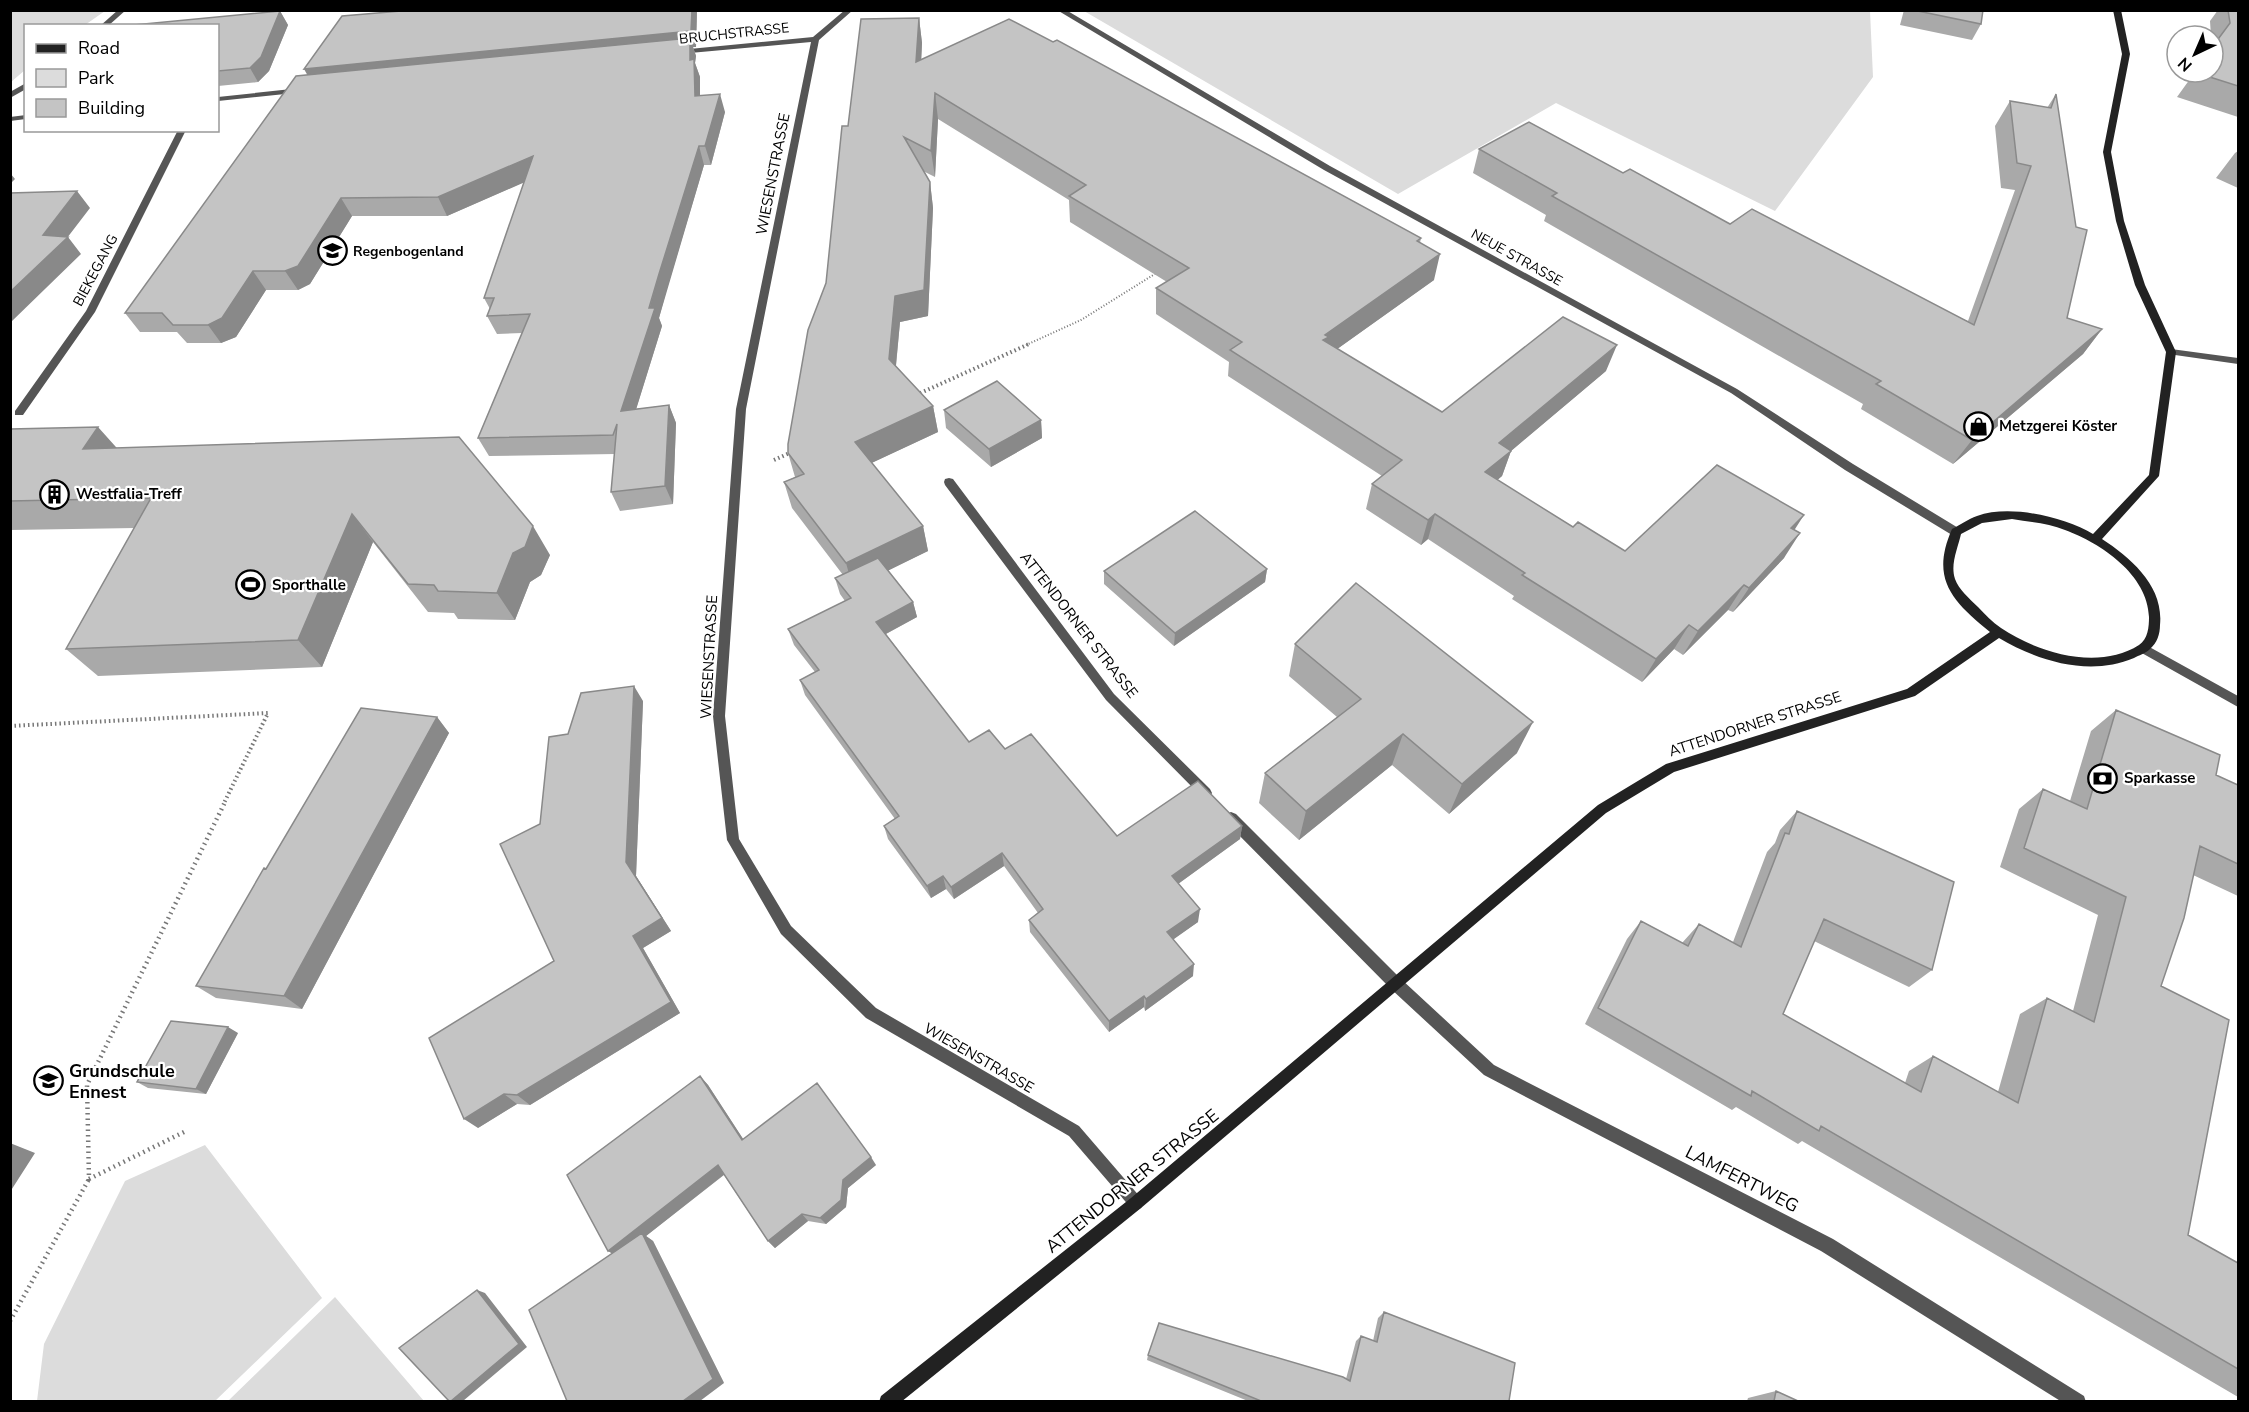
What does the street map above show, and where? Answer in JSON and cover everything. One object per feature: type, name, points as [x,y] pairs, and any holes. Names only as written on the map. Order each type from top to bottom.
[{"type":"street","points":[[106,24],[123,10]]},
{"type":"street","points":[[815,39],[850,10]]},
{"type":"street","name":"NEUE STRASSE","points":[[1060,10],[1327,168],[1734,391],[1849,467],[1956,532]]},
{"type":"street","points":[[2095,539],[2154,476],[2171,352],[2140,285],[2133,264],[2120,222],[2107,152],[2126,54],[2117,10]]},
{"type":"street","name":"BRUCHSTRASSE","points":[[674,53],[815,39]]},
{"type":"street","name":"WIESENSTRASSE","points":[[815,39],[741,409],[719,716],[733,840],[786,930],[871,1013],[1074,1131],[1136,1203]]},
{"type":"street","points":[[10,96],[24,86]]},
{"type":"street","points":[[219,99],[310,89]]},
{"type":"street","name":"BIEKEGANG","points":[[19,413],[90,312],[181,132]]},
{"type":"street","points":[[2171,352],[2238,361]]},
{"type":"street","name":"ATTENDORNER STRASSE","points":[[950,482],[1110,697],[1396,984]]},
{"type":"street","points":[[2012,515],[2050,521],[2095,539],[2126,561],[2148,588],[2157,614],[2153,637],[2144,649],[2108,662],[2076,662],[2030,650],[1998,632],[1961,598],[1948,573],[1956,532],[1980,519],[2012,515]]},
{"type":"street","name":"ATTENDORNER STRASSE","points":[[887,1401],[1136,1203],[1602,809],[1670,768],[1911,693],[1998,632]]},
{"type":"street","points":[[2144,649],[2238,702]]},
{"type":"street","name":"LAMFERTWEG","points":[[1396,984],[1489,1070],[1827,1245],[2078,1401]]},
{"type":"path","points":[[906,400],[1081,320],[1160,271]]},
{"type":"path","points":[[735,477],[800,448]]},
{"type":"path","points":[[10,726],[268,713],[87,1085],[89,1179],[10,1321]]},
{"type":"path","points":[[89,1179],[184,1132]]},
{"type":"green space","points":[[11,10],[105,10],[86,24],[24,24],[24,71],[11,82]]},
{"type":"green space","points":[[1084,11],[1870,11],[1873,77],[1775,211],[1556,103],[1398,194]]},
{"type":"green space","points":[[205,1145],[322,1298],[215,1401],[37,1401],[44,1344],[125,1181]]},
{"type":"green space","points":[[335,1297],[424,1401],[228,1401]]},
{"type":"building","points":[[413,10],[692,10],[691,31],[304,69],[342,16]]},
{"type":"building","points":[[1913,10],[1983,10],[1981,24]]},
{"type":"building","points":[[2228,10],[2238,10],[2238,86],[2225,82],[2225,30],[2230,23]]},
{"type":"building","points":[[280,11],[261,57],[250,68],[219,71],[219,24],[144,24]]},
{"type":"building","points":[[919,18],[916,62],[1009,19],[1053,42],[1057,40],[1421,238],[1417,241],[1440,254],[1325,335],[1329,337],[1323,340],[1442,412],[1563,317],[1617,345],[1499,443],[1511,451],[1485,472],[1573,527],[1578,522],[1625,551],[1717,465],[1804,515],[1791,528],[1800,533],[1749,588],[1744,585],[1698,631],[1689,625],[1656,659],[1522,575],[1525,573],[1435,514],[1428,520],[1372,484],[1402,460],[1230,350],[1242,342],[1156,288],[1189,268],[1069,196],[1086,185],[935,93],[931,151],[904,137],[930,182],[924,290],[895,296],[889,359],[933,406],[855,442],[923,526],[846,563],[784,482],[804,474],[788,453],[788,444],[808,330],[826,283],[842,126],[848,126],[861,19]]},
{"type":"building","points":[[690,38],[690,60],[694,59],[695,96],[720,94],[705,146],[699,146],[659,274],[649,308],[655,308],[621,411],[669,405],[665,486],[611,492],[617,424],[613,435],[478,438],[530,314],[487,316],[494,298],[484,298],[533,156],[438,197],[341,198],[298,266],[285,271],[253,271],[222,318],[208,325],[173,325],[162,313],[125,313],[296,76]]},
{"type":"building","points":[[2056,94],[2076,227],[2087,230],[2067,318],[2102,329],[1972,440],[1876,384],[1881,381],[1552,196],[1557,193],[1479,149],[1529,122],[1623,173],[1630,169],[1730,224],[1752,209],[1974,325],[2031,166],[2017,163],[2010,101],[2051,108]]},
{"type":"building","points":[[77,191],[43,235],[68,237],[10,292],[10,193]]},
{"type":"building","points":[[997,381],[1041,420],[989,449],[944,410]]},
{"type":"building","points":[[98,427],[83,449],[459,437],[533,526],[525,547],[513,553],[497,593],[438,591],[434,585],[408,584],[352,514],[298,640],[66,649],[151,498],[10,501],[10,429]]},
{"type":"building","points":[[1195,511],[1267,569],[1175,633],[1104,571]]},
{"type":"building","points":[[878,558],[913,602],[876,622],[969,742],[989,730],[1005,749],[1031,734],[1117,836],[1198,781],[1242,826],[1172,876],[1200,909],[1167,932],[1194,964],[1146,999],[1144,996],[1109,1021],[1029,920],[1043,909],[1002,853],[951,887],[943,876],[927,886],[884,826],[899,816],[800,680],[819,670],[788,629],[851,598],[835,578]]},
{"type":"building","points":[[1356,583],[1533,722],[1462,784],[1403,734],[1306,811],[1265,773],[1361,699],[1295,644]]},
{"type":"building","points":[[634,686],[626,862],[662,918],[633,936],[671,1002],[517,1095],[504,1094],[464,1119],[429,1038],[554,961],[500,844],[540,824],[549,737],[568,734],[581,693]]},
{"type":"building","points":[[361,708],[437,717],[284,996],[196,986],[264,868],[266,869]]},
{"type":"building","points":[[2116,710],[2220,755],[2216,775],[2238,785],[2238,864],[2200,846],[2184,918],[2161,986],[2229,1020],[2188,1235],[2238,1263],[2238,1369],[1821,1126],[1819,1131],[1752,1091],[1751,1096],[1598,1008],[1641,921],[1688,946],[1699,924],[1741,947],[1785,833],[1789,834],[1797,811],[1954,882],[1932,970],[1824,919],[1783,1014],[1921,1092],[1933,1056],[2018,1103],[2047,998],[2094,1022],[2126,897],[2024,848],[2043,789],[2087,809]]},
{"type":"building","points":[[171,1021],[228,1027],[196,1089],[137,1082]]},
{"type":"building","points":[[700,1076],[742,1140],[817,1083],[871,1157],[843,1180],[841,1200],[820,1218],[802,1214],[768,1241],[718,1165],[608,1251],[567,1175]]},
{"type":"building","points":[[642,1233],[713,1379],[683,1401],[567,1401],[529,1310]]},
{"type":"building","points":[[477,1290],[519,1344],[449,1401],[399,1348]]},
{"type":"building","points":[[1384,1312],[1515,1363],[1509,1401],[1261,1401],[1148,1355],[1159,1323],[1350,1381],[1361,1336],[1377,1342]]},
{"type":"building","points":[[1776,1391],[1798,1401],[1774,1401]]},
{"type":"place","name":"Regenbogenland","points":[[332,251]]},
{"type":"place","name":"Metzgerei Köster","points":[[1978,426]]},
{"type":"place","name":"Westfalia-Treff","points":[[55,494]]},
{"type":"place","name":"Sporthalle","points":[[251,585]]},
{"type":"place","name":"Sparkasse","points":[[2103,778]]},
{"type":"place","name":"Grundschule Ennest","points":[[48,1081]]}]
